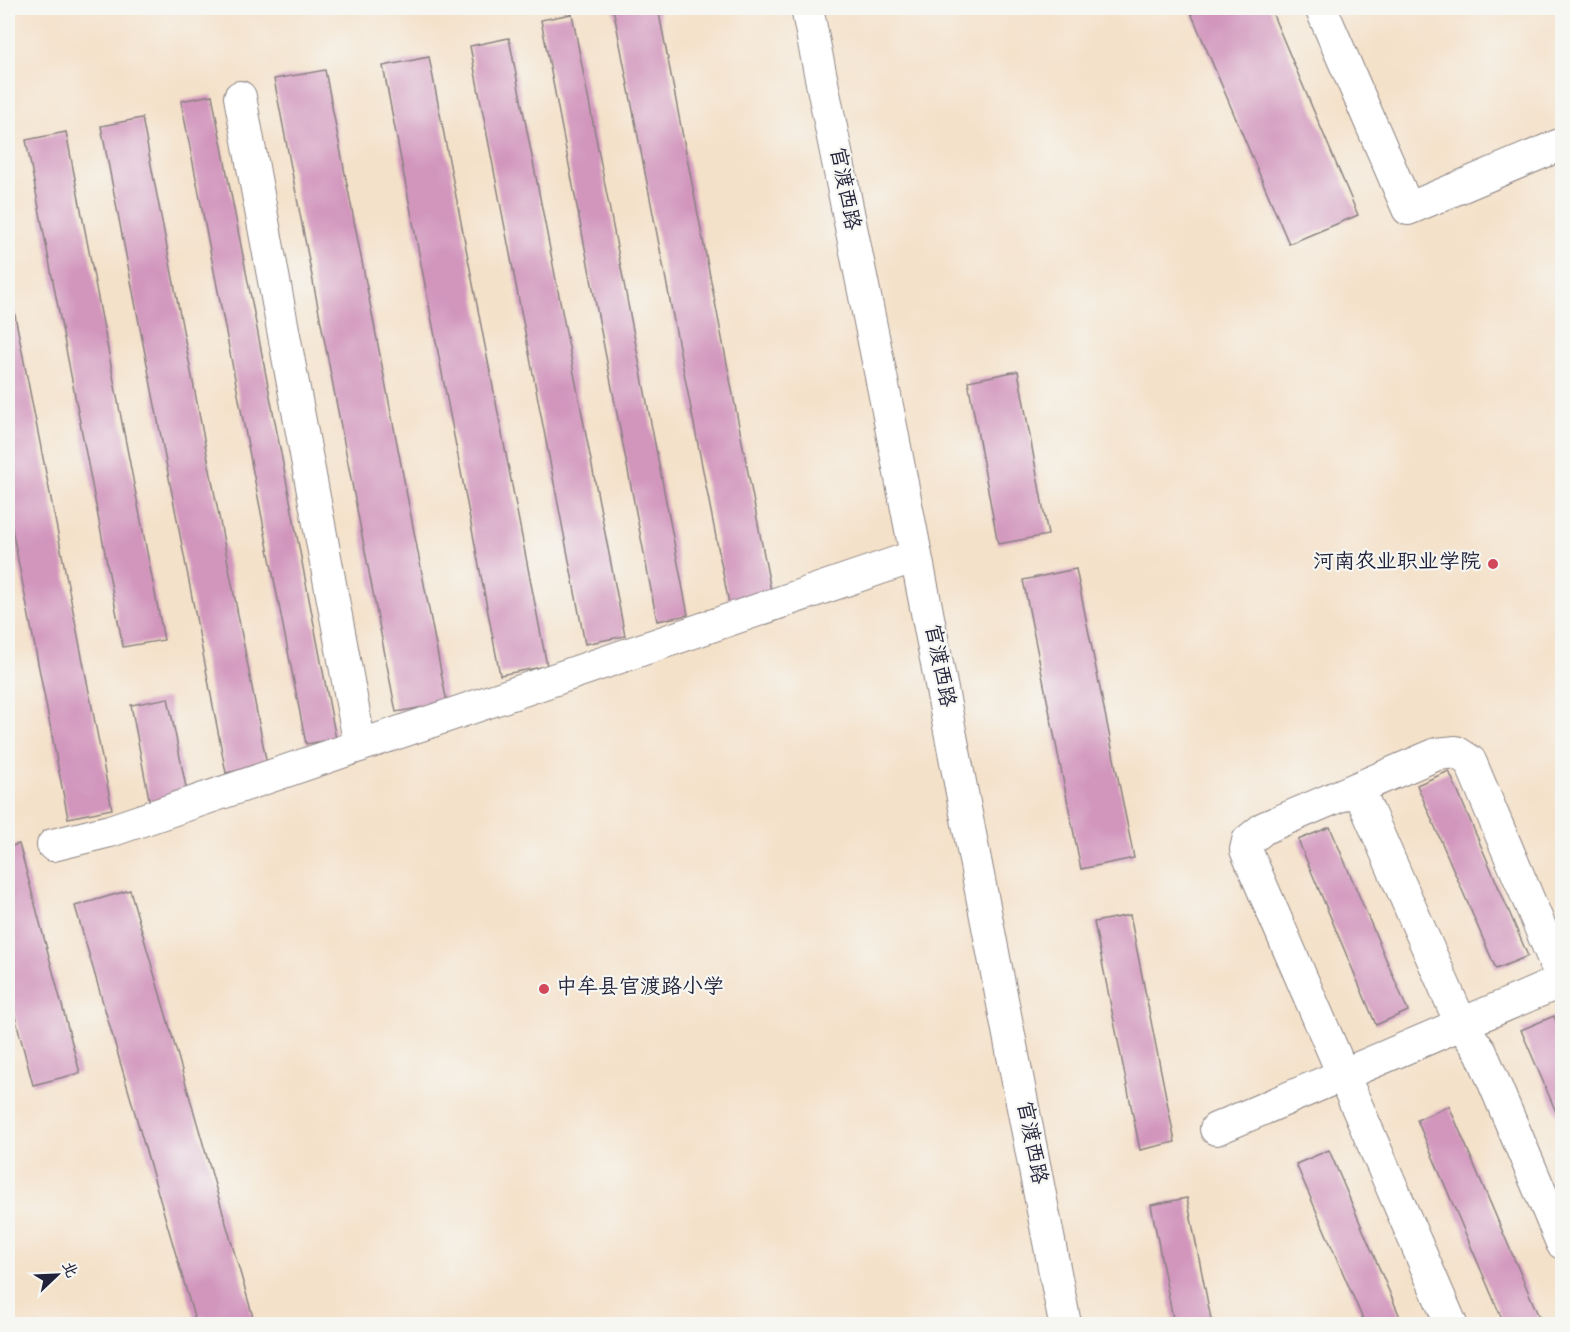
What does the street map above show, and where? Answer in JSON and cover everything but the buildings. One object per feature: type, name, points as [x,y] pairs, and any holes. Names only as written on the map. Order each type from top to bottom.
[{"type":"street","name":"官渡西路","points":[[807,8],[1065,1324]]},
{"type":"street","points":[[1321,8],[1408,209],[1563,144]]},
{"type":"street","points":[[240,97],[360,746]]},
{"type":"street","points":[[53,845],[110,831],[916,556]]},
{"type":"street","points":[[1216,1129],[1343,1075],[1563,980],[1470,761],[1456,752],[1437,754],[1264,828],[1248,841],[1246,850],[1343,1075],[1451,1324]]},
{"type":"street","points":[[1358,788],[1461,1024],[1481,1052],[1563,1243]]},
{"type":"place","name":"河南农业职业学院","points":[[1493,564]]},
{"type":"place","name":"中牟县官渡路小学","points":[[544,989]]}]
